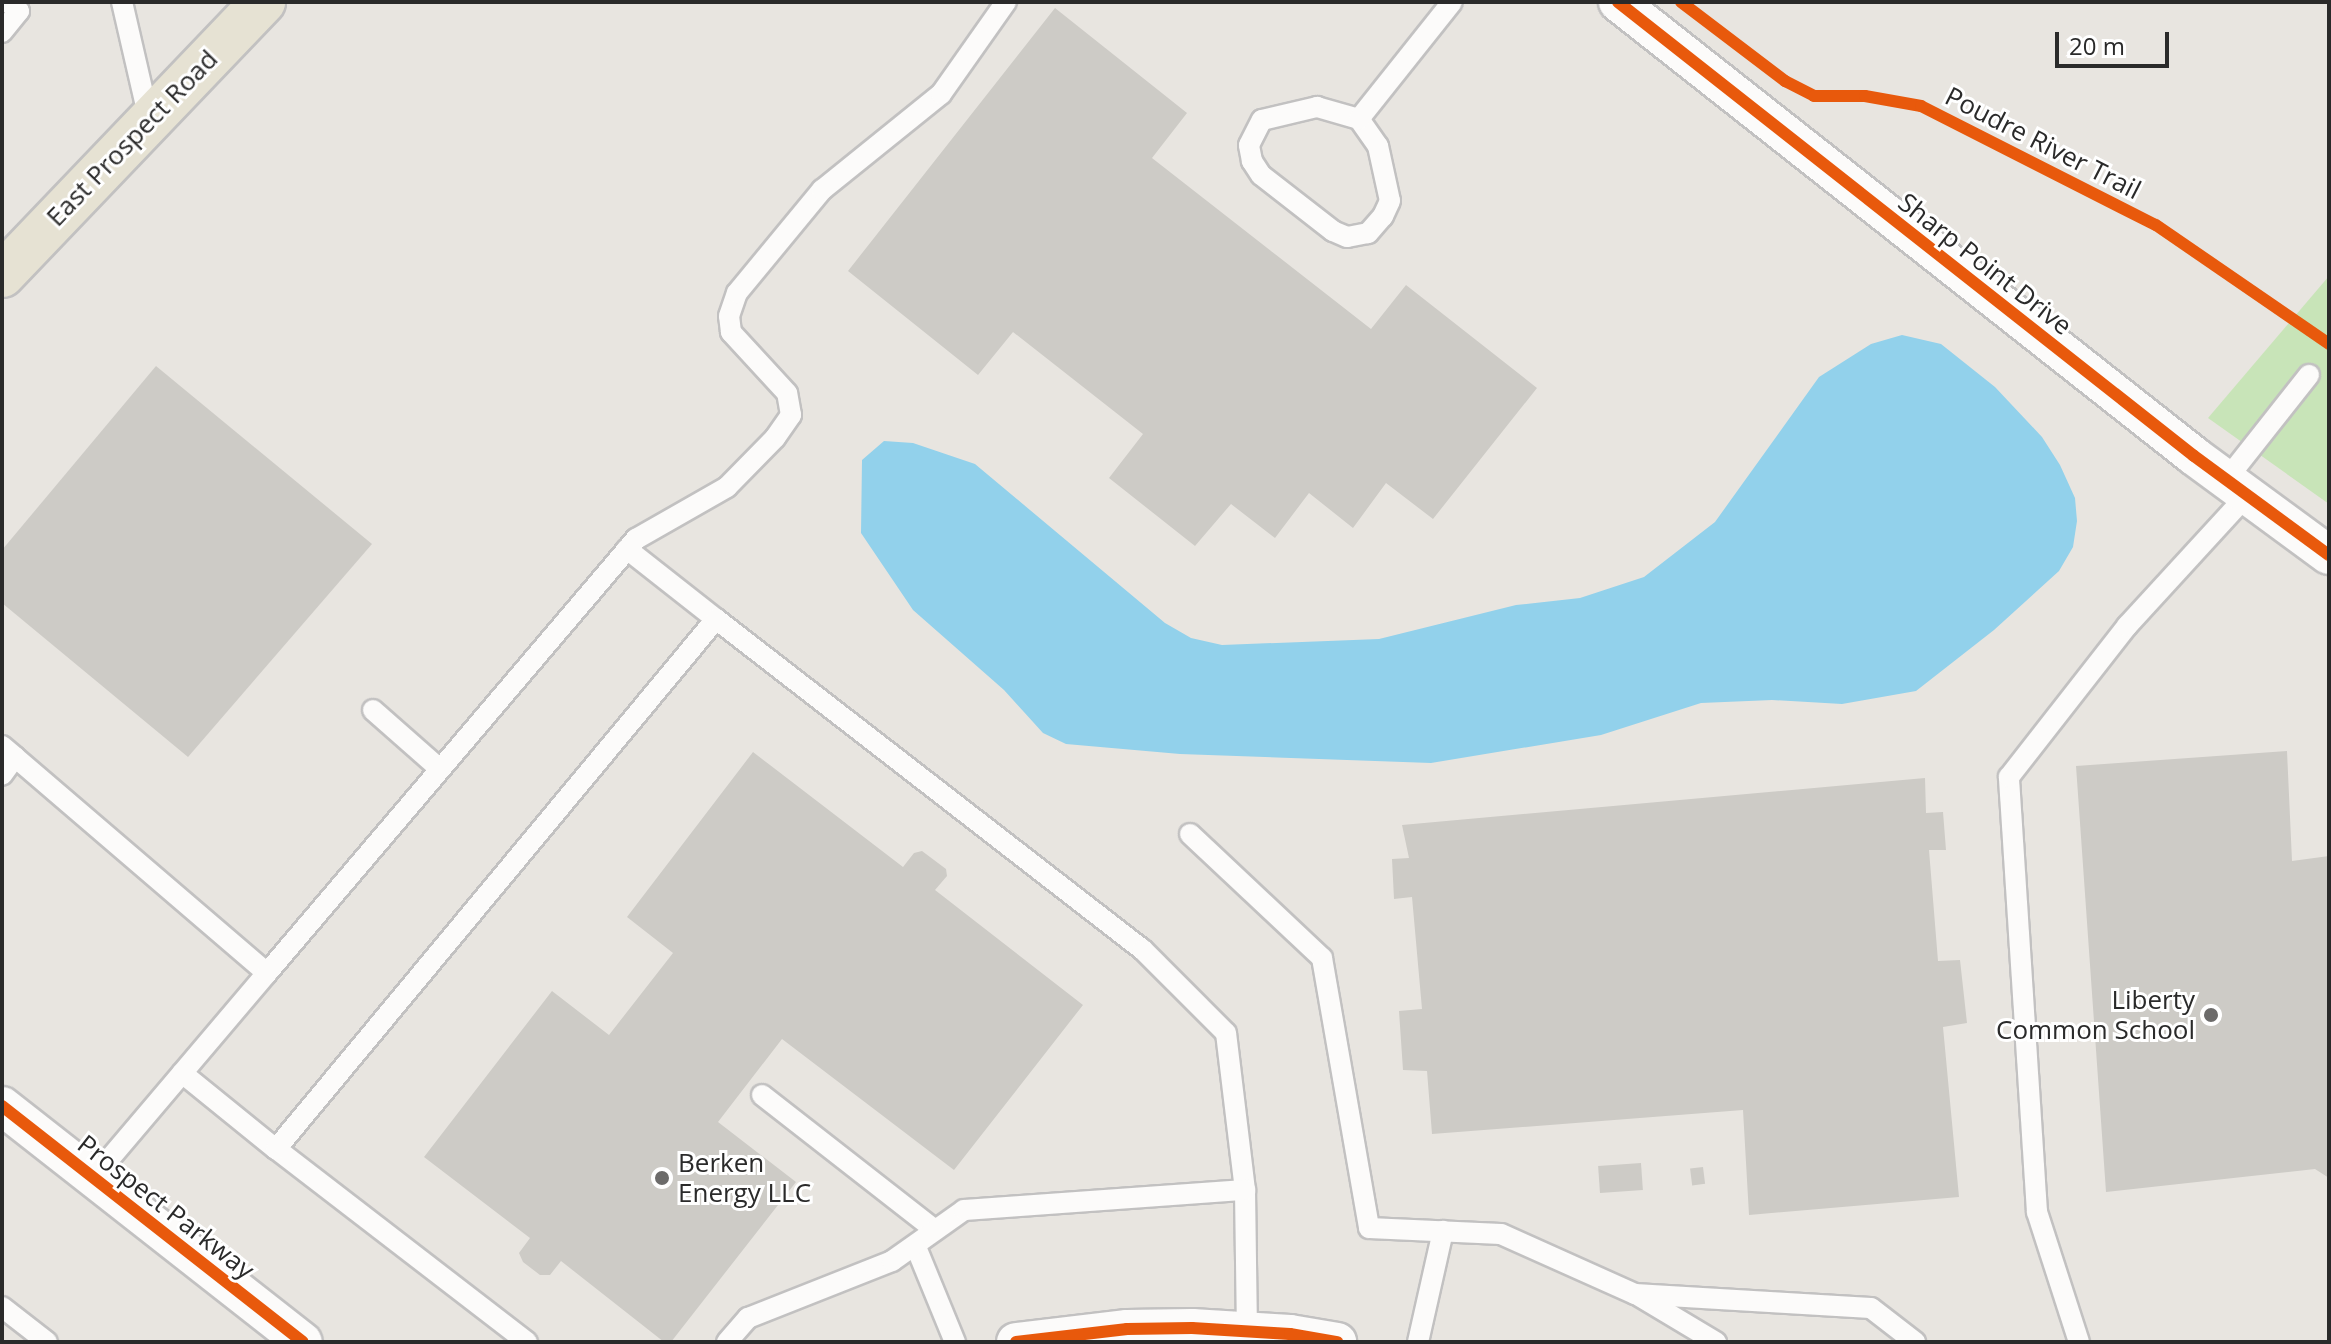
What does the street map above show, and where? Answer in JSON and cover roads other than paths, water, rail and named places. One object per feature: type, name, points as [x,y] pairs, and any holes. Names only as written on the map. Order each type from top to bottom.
[{"type":"main road","name":"East Prospect Road","points":[[2,275],[263,2]]},
{"type":"street","name":"Sharp Point Drive","points":[[1618,2],[2236,488],[2329,555]]},
{"type":"street","name":"Prospect Parkway","points":[[2,1106],[303,1342]]},
{"type":"street","points":[[1016,1342],[1127,1329],[1247,1331],[1337,1342]]},
{"type":"lane","points":[[2,32],[19,11],[8,2]]},
{"type":"lane","points":[[122,2],[149,121]]},
{"type":"lane","points":[[93,1178],[636,539],[727,487],[775,438],[791,415],[787,393],[731,332],[729,316],[737,293],[822,190],[941,94],[1006,2]]},
{"type":"lane","points":[[1359,119],[1452,2]]},
{"type":"lane","points":[[1317,107],[1359,119],[1378,146],[1390,201],[1377,225],[1368,233],[1347,237],[1333,231],[1261,175],[1252,161],[1249,145],[1262,120],[1277,113],[1317,107]]},
{"type":"lane","points":[[2079,1342],[2037,1212],[2009,777],[2236,488],[2309,375]]},
{"type":"lane","points":[[627,549],[1143,950],[1226,1033],[1245,1190],[1247,1331]]},
{"type":"lane","points":[[276,1149],[716,619]]},
{"type":"lane","points":[[373,710],[440,769]]},
{"type":"lane","points":[[2,775],[9,751],[267,973]]},
{"type":"lane","points":[[1190,834],[1322,958],[1369,1228],[1501,1234],[1635,1294],[1716,1342]]},
{"type":"lane","points":[[182,1073],[527,1342]]},
{"type":"lane","points":[[762,1095],[935,1230]]},
{"type":"lane","points":[[727,1342],[748,1318],[892,1261],[916,1247],[964,1210],[1245,1190]]},
{"type":"lane","points":[[1418,1342],[1443,1231]]},
{"type":"lane","points":[[916,1247],[955,1342]]},
{"type":"lane","points":[[1635,1294],[1871,1308],[1915,1342]]},
{"type":"lane","points":[[2,1307],[47,1342]]},
{"type":"water","points":[[1902,335],[1941,344],[1995,387],[2042,437],[2060,465],[2075,498],[2077,521],[2073,547],[2059,571],[1994,630],[1916,691],[1842,704],[1772,700],[1701,703],[1601,735],[1431,763],[1180,754],[1066,744],[1043,733],[1004,690],[913,610],[861,533],[862,460],[884,441],[913,443],[975,464],[1165,623],[1191,638],[1222,645],[1379,639],[1516,605],[1580,598],[1644,577],[1715,522],[1819,377],[1871,344]]},
{"type":"place","name":"Liberty Common School","points":[[2211,1015]]},
{"type":"place","name":"Berken Energy LLC","points":[[662,1178]]}]
